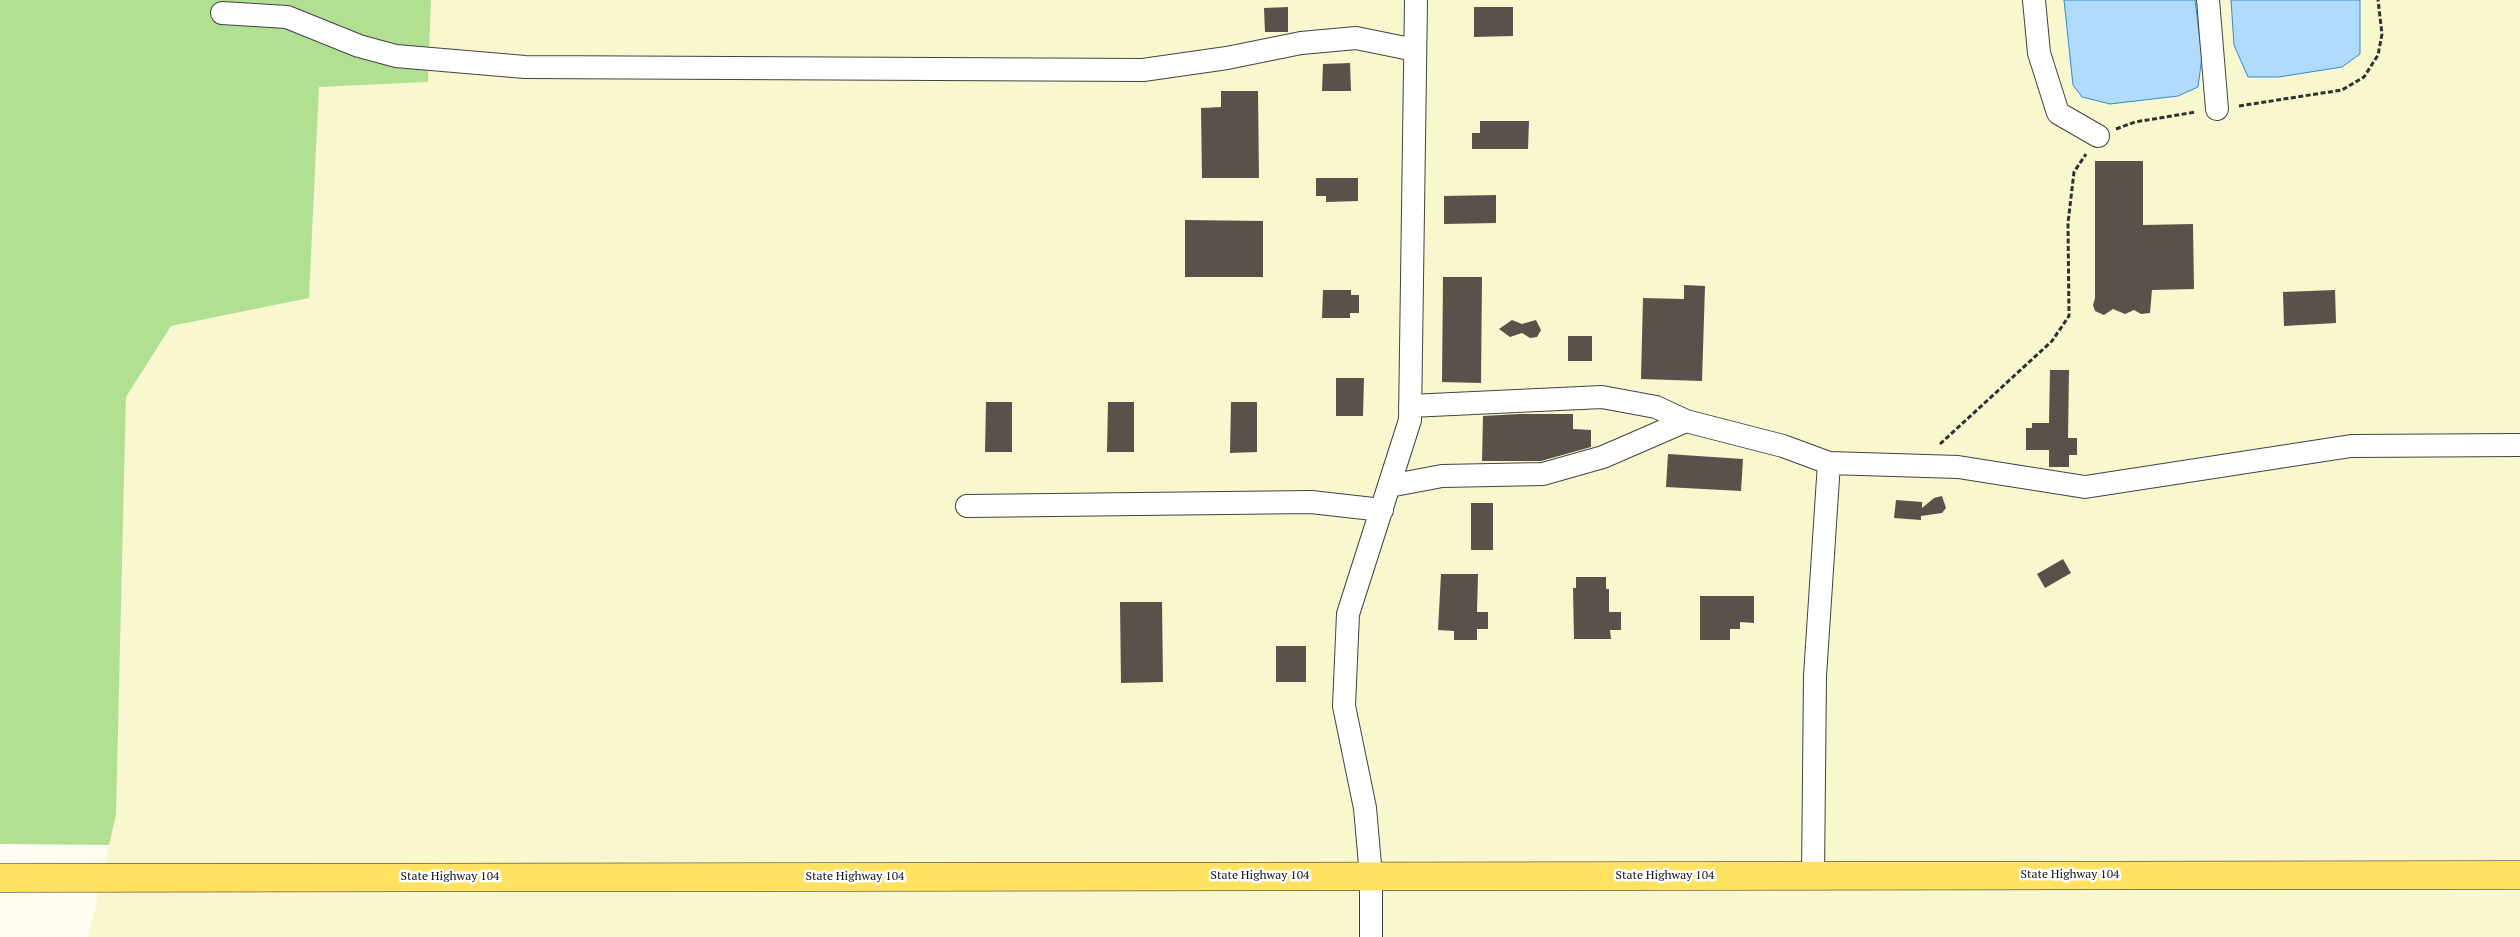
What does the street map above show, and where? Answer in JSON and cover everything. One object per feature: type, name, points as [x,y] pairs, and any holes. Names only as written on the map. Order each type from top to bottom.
[{"type":"main road","name":"State Highway 104","points":[[0,878],[2520,875]]},
{"type":"lane","points":[[1371,937],[1371,876],[1365,808],[1344,706],[1348,614],[1410,420],[1416,0]]},
{"type":"lane","points":[[2034,0],[2039,53],[2058,113],[2098,136]]},
{"type":"lane","points":[[2208,0],[2217,109]]},
{"type":"lane","points":[[222,13],[287,17],[359,46],[396,56],[525,67],[1143,70],[1227,58],[1302,43],[1356,38],[1415,50]]},
{"type":"lane","points":[[1410,406],[1602,397],[1656,407],[1686,421],[1783,446],[1829,463],[1958,468],[2086,487],[2351,446],[2520,445]]},
{"type":"lane","points":[[1389,486],[1442,476],[1543,474],[1603,457],[1686,421]]},
{"type":"lane","points":[[1813,876],[1816,676],[1829,463]]},
{"type":"lane","points":[[967,506],[1311,502],[1382,510]]},
{"type":"path","points":[[1913,467],[2052,341],[2069,316],[2068,223],[2074,172],[2098,136],[2135,122],[2342,90],[2364,78],[2378,55],[2382,34],[2378,0]]},
{"type":"green space","points":[[0,0],[431,0],[428,82],[319,87],[309,298],[171,326],[126,397],[116,815],[109,845],[0,844]]},
{"type":"green space","points":[[431,0],[2520,0],[2520,937],[88,937],[116,815],[126,397],[171,326],[309,297],[319,87],[428,82]]},
{"type":"water","points":[[2064,0],[2195,0],[2202,57],[2198,87],[2178,96],[2110,104],[2082,97],[2073,85]]},
{"type":"water","points":[[2231,0],[2360,0],[2360,54],[2342,67],[2279,77],[2248,77],[2234,45]]},
{"type":"building","points":[[1288,7],[1288,32],[1265,32],[1264,8]]},
{"type":"building","points":[[1474,7],[1513,7],[1513,36],[1474,37]]},
{"type":"building","points":[[1350,63],[1351,91],[1322,91],[1323,64]]},
{"type":"building","points":[[1221,91],[1258,91],[1259,178],[1202,178],[1201,108],[1221,107]]},
{"type":"building","points":[[1480,121],[1529,121],[1528,149],[1472,149],[1472,133],[1480,133]]},
{"type":"building","points":[[2095,161],[2143,161],[2143,225],[2193,224],[2194,289],[2152,290],[2150,313],[2141,314],[2134,310],[2125,314],[2113,309],[2104,315],[2095,311],[2093,305],[2095,298]]},
{"type":"building","points":[[1316,178],[1358,178],[1358,201],[1326,202],[1326,196],[1316,196]]},
{"type":"building","points":[[1496,195],[1496,223],[1444,224],[1444,196]]},
{"type":"building","points":[[1185,220],[1263,221],[1263,277],[1185,277]]},
{"type":"building","points":[[1443,277],[1482,277],[1481,383],[1442,382]]},
{"type":"building","points":[[1684,285],[1705,286],[1702,381],[1641,379],[1643,298],[1684,299]]},
{"type":"building","points":[[1323,290],[1351,290],[1351,295],[1359,295],[1359,313],[1350,313],[1350,318],[1322,318]]},
{"type":"building","points":[[2335,290],[2336,323],[2284,326],[2283,292]]},
{"type":"building","points":[[1512,320],[1522,324],[1536,320],[1541,330],[1537,337],[1530,338],[1522,333],[1510,337],[1499,329]]},
{"type":"building","points":[[1568,336],[1592,336],[1592,361],[1568,361]]},
{"type":"building","points":[[2050,370],[2069,370],[2068,438],[2077,438],[2077,455],[2069,455],[2069,467],[2049,467],[2049,450],[2026,450],[2026,428],[2032,428],[2032,423],[2049,423]]},
{"type":"building","points":[[1336,378],[1364,378],[1363,416],[1336,416]]},
{"type":"building","points":[[986,402],[1012,402],[1012,452],[985,452]]},
{"type":"building","points":[[1108,402],[1134,402],[1134,452],[1107,452]]},
{"type":"building","points":[[1231,402],[1257,402],[1257,452],[1230,453]]},
{"type":"building","points":[[1573,414],[1573,429],[1591,430],[1591,447],[1541,461],[1482,461],[1483,416]]},
{"type":"building","points":[[1668,454],[1743,459],[1741,491],[1666,487]]},
{"type":"building","points":[[1942,496],[1946,508],[1942,513],[1921,516],[1921,520],[1894,518],[1896,500],[1922,502],[1922,508],[1934,498]]},
{"type":"building","points":[[1471,503],[1493,503],[1493,550],[1471,550]]},
{"type":"building","points":[[2063,559],[2071,573],[2045,588],[2037,574]]},
{"type":"building","points":[[1441,574],[1478,574],[1477,612],[1488,612],[1488,629],[1477,629],[1477,640],[1454,640],[1454,631],[1438,630]]},
{"type":"building","points":[[1576,577],[1606,577],[1606,589],[1609,589],[1609,612],[1621,612],[1621,630],[1610,630],[1611,639],[1574,639],[1573,588],[1576,588]]},
{"type":"building","points":[[1700,596],[1754,596],[1754,623],[1740,622],[1740,629],[1730,629],[1730,640],[1700,640]]},
{"type":"building","points":[[1120,602],[1162,602],[1163,682],[1121,683]]},
{"type":"building","points":[[1276,646],[1306,646],[1306,682],[1276,682]]}]
